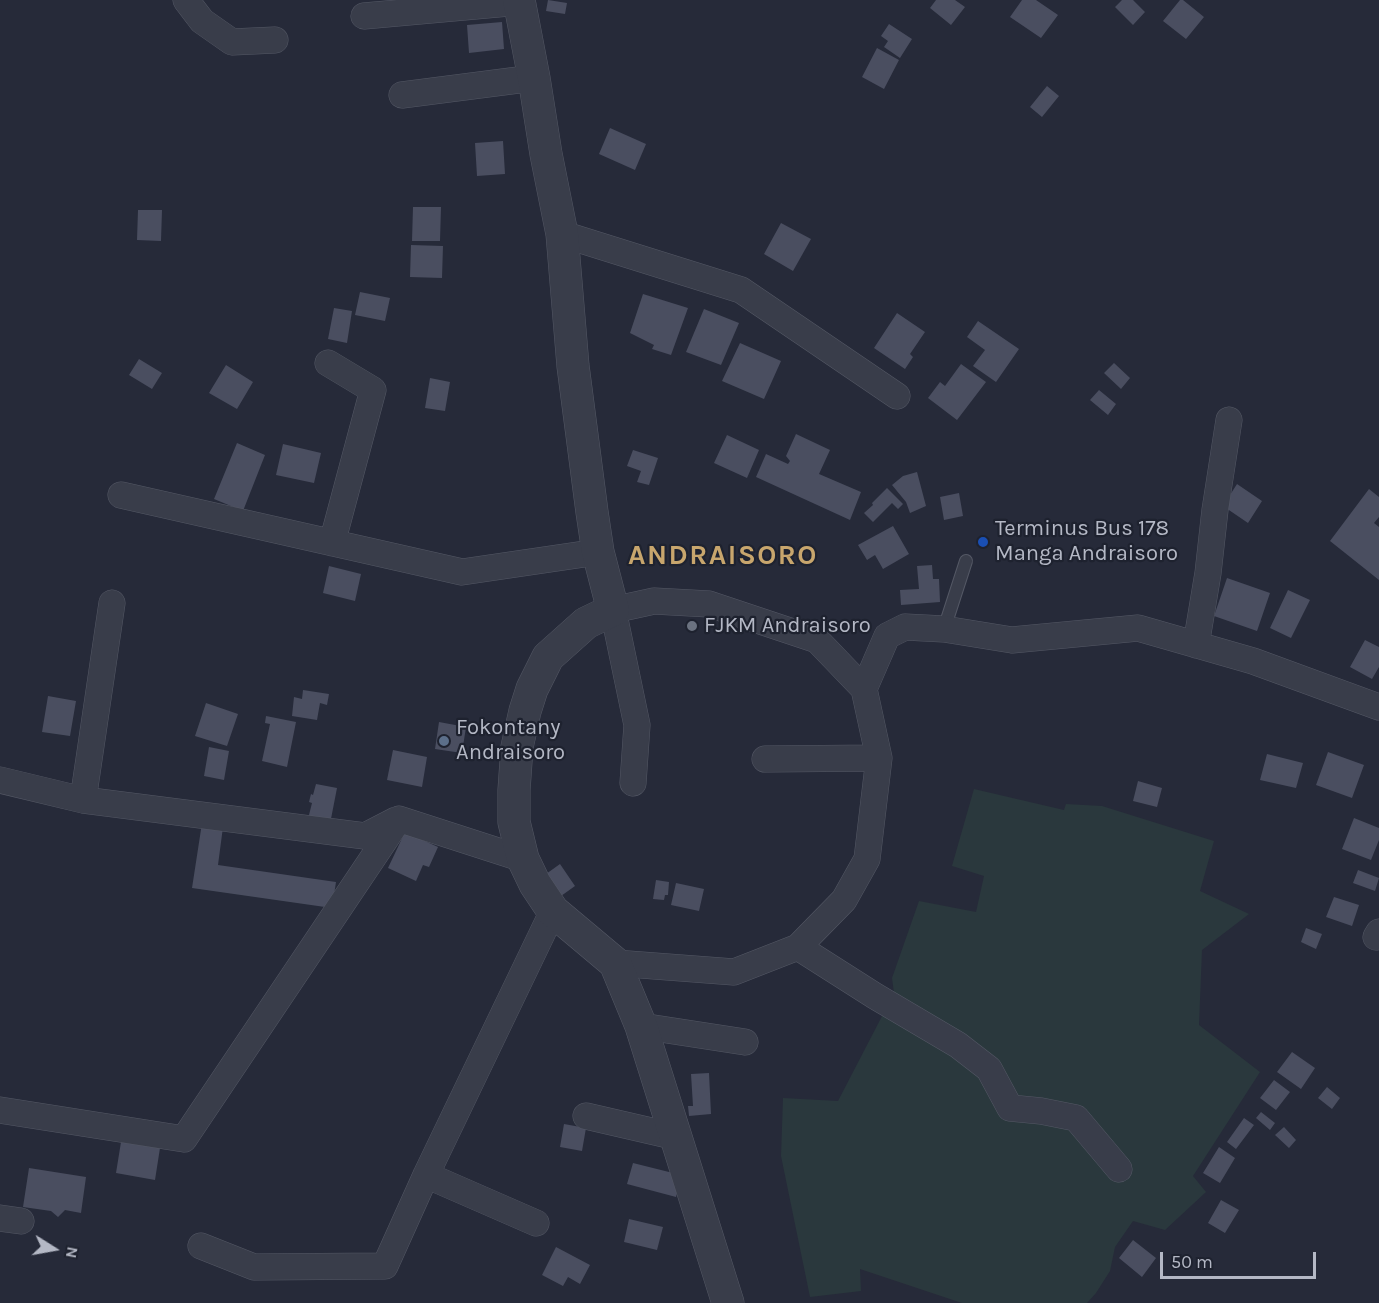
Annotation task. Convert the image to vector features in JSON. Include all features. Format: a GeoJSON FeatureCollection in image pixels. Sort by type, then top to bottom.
{"type":"FeatureCollection","features":[{"type":"Feature","properties":{"kind":"street"},"geometry":{"type":"LineString","coordinates":[[186,0],[202,21],[232,42],[275,40]]}},
{"type":"Feature","properties":{"kind":"street"},"geometry":{"type":"LineString","coordinates":[[364,16],[520,1],[562,234],[573,366],[598,552],[638,725],[633,783]]}},
{"type":"Feature","properties":{"kind":"street"},"geometry":{"type":"LineString","coordinates":[[402,95],[534,78]]}},
{"type":"Feature","properties":{"kind":"street"},"geometry":{"type":"LineString","coordinates":[[562,234],[741,290],[897,396]]}},
{"type":"Feature","properties":{"kind":"street"},"geometry":{"type":"LineString","coordinates":[[328,363],[373,390],[332,543]]}},
{"type":"Feature","properties":{"kind":"street"},"geometry":{"type":"LineString","coordinates":[[1196,645],[1229,420]]}},
{"type":"Feature","properties":{"kind":"street"},"geometry":{"type":"LineString","coordinates":[[121,495],[462,572],[598,552]]}},
{"type":"Feature","properties":{"kind":"street"},"geometry":{"type":"LineString","coordinates":[[615,963],[734,972],[798,947],[844,900],[867,859],[879,758],[864,689],[818,640],[709,604],[654,601],[613,610],[586,623],[548,657],[532,689],[518,747],[514,822],[523,859],[535,884],[553,911],[615,963],[641,1026],[728,1303]]}},
{"type":"Feature","properties":{"kind":"street"},"geometry":{"type":"LineString","coordinates":[[82,800],[112,603]]}},
{"type":"Feature","properties":{"kind":"street"},"geometry":{"type":"LineString","coordinates":[[864,689],[887,636],[905,627],[944,629],[1012,640],[1138,628],[1253,661],[1379,707]]}},
{"type":"Feature","properties":{"kind":"street"},"geometry":{"type":"LineString","coordinates":[[765,759],[879,758]]}},
{"type":"Feature","properties":{"kind":"street"},"geometry":{"type":"LineString","coordinates":[[0,780],[82,800],[365,836],[399,819],[523,859]]}},
{"type":"Feature","properties":{"kind":"street"},"geometry":{"type":"LineString","coordinates":[[0,1110],[184,1139],[399,819]]}},
{"type":"Feature","properties":{"kind":"street"},"geometry":{"type":"LineString","coordinates":[[201,1246],[254,1267],[385,1266],[426,1175],[553,911]]}},
{"type":"Feature","properties":{"kind":"street"},"geometry":{"type":"LineString","coordinates":[[798,947],[874,996],[958,1045],[989,1069],[1010,1108],[1076,1118],[1119,1169]]}},
{"type":"Feature","properties":{"kind":"street"},"geometry":{"type":"LineString","coordinates":[[641,1026],[745,1042]]}},
{"type":"Feature","properties":{"kind":"street"},"geometry":{"type":"LineString","coordinates":[[586,1116],[677,1137]]}},
{"type":"Feature","properties":{"kind":"street"},"geometry":{"type":"LineString","coordinates":[[426,1175],[536,1223]]}},
{"type":"Feature","properties":{"kind":"lane"},"geometry":{"type":"LineString","coordinates":[[944,629],[966,561]]}},
{"type":"Feature","properties":{"kind":"shaded area"},"geometry":{"type":"Polygon","coordinates":[[[974,789],[1064,810],[1066,804],[1102,806],[1214,841],[1200,891],[1249,914],[1202,950],[1199,1025],[1260,1072],[1193,1176],[1206,1192],[1165,1230],[1133,1221],[1115,1247],[1110,1271],[1087,1303],[962,1303],[860,1269],[861,1291],[810,1297],[781,1156],[783,1098],[838,1101],[894,993],[892,978],[919,901],[976,912],[984,876],[952,866],[974,789]]]}},
{"type":"Feature","properties":{"kind":"building"},"geometry":{"type":"Polygon","coordinates":[[[548,0],[567,3],[565,14],[546,11],[548,0]]]}},
{"type":"Feature","properties":{"kind":"building"},"geometry":{"type":"Polygon","coordinates":[[[936,0],[955,0],[965,7],[951,25],[930,8],[936,0]]]}},
{"type":"Feature","properties":{"kind":"building"},"geometry":{"type":"Polygon","coordinates":[[[1022,0],[1036,0],[1058,15],[1041,38],[1010,17],[1022,0]]]}},
{"type":"Feature","properties":{"kind":"building"},"geometry":{"type":"Polygon","coordinates":[[[1122,0],[1133,0],[1145,12],[1133,25],[1115,7],[1122,0]]]}},
{"type":"Feature","properties":{"kind":"building"},"geometry":{"type":"Polygon","coordinates":[[[1180,0],[1204,17],[1186,39],[1163,21],[1180,0]]]}},
{"type":"Feature","properties":{"kind":"building"},"geometry":{"type":"Polygon","coordinates":[[[502,22],[504,49],[469,53],[467,25],[502,22]]]}},
{"type":"Feature","properties":{"kind":"building"},"geometry":{"type":"Polygon","coordinates":[[[889,24],[912,39],[900,58],[884,47],[888,41],[881,36],[889,24]]]}},
{"type":"Feature","properties":{"kind":"building"},"geometry":{"type":"Polygon","coordinates":[[[877,48],[899,60],[884,89],[862,77],[877,48]]]}},
{"type":"Feature","properties":{"kind":"building"},"geometry":{"type":"Polygon","coordinates":[[[1047,86],[1059,96],[1042,117],[1030,107],[1047,86]]]}},
{"type":"Feature","properties":{"kind":"building"},"geometry":{"type":"Polygon","coordinates":[[[610,128],[646,144],[635,170],[599,154],[610,128]]]}},
{"type":"Feature","properties":{"kind":"building"},"geometry":{"type":"Polygon","coordinates":[[[503,141],[505,174],[477,176],[475,143],[503,141]]]}},
{"type":"Feature","properties":{"kind":"building"},"geometry":{"type":"Polygon","coordinates":[[[413,207],[441,207],[440,241],[412,241],[413,207]]]}},
{"type":"Feature","properties":{"kind":"building"},"geometry":{"type":"Polygon","coordinates":[[[138,210],[162,210],[161,241],[137,240],[138,210]]]}},
{"type":"Feature","properties":{"kind":"building"},"geometry":{"type":"Polygon","coordinates":[[[781,223],[811,239],[793,271],[764,254],[781,223]]]}},
{"type":"Feature","properties":{"kind":"building"},"geometry":{"type":"Polygon","coordinates":[[[411,245],[443,246],[442,278],[410,277],[411,245]]]}},
{"type":"Feature","properties":{"kind":"building"},"geometry":{"type":"Polygon","coordinates":[[[360,292],[390,298],[385,321],[355,315],[360,292]]]}},
{"type":"Feature","properties":{"kind":"building"},"geometry":{"type":"Polygon","coordinates":[[[643,294],[688,308],[671,355],[652,349],[654,345],[630,333],[643,294]]]}},
{"type":"Feature","properties":{"kind":"building"},"geometry":{"type":"Polygon","coordinates":[[[334,308],[352,311],[347,343],[328,339],[334,308]]]}},
{"type":"Feature","properties":{"kind":"building"},"geometry":{"type":"Polygon","coordinates":[[[704,309],[739,323],[721,365],[686,352],[704,309]]]}},
{"type":"Feature","properties":{"kind":"building"},"geometry":{"type":"Polygon","coordinates":[[[897,313],[925,332],[910,354],[913,357],[905,369],[874,348],[897,313]]]}},
{"type":"Feature","properties":{"kind":"building"},"geometry":{"type":"Polygon","coordinates":[[[978,321],[1019,349],[996,382],[973,366],[985,350],[967,337],[978,321]]]}},
{"type":"Feature","properties":{"kind":"building"},"geometry":{"type":"Polygon","coordinates":[[[740,343],[781,361],[764,399],[722,381],[740,343]]]}},
{"type":"Feature","properties":{"kind":"building"},"geometry":{"type":"Polygon","coordinates":[[[139,359],[162,373],[152,389],[129,375],[139,359]]]}},
{"type":"Feature","properties":{"kind":"building"},"geometry":{"type":"Polygon","coordinates":[[[1114,363],[1130,378],[1121,389],[1104,373],[1114,363]]]}},
{"type":"Feature","properties":{"kind":"building"},"geometry":{"type":"Polygon","coordinates":[[[961,364],[986,382],[957,420],[928,398],[940,382],[945,386],[961,364]]]}},
{"type":"Feature","properties":{"kind":"building"},"geometry":{"type":"Polygon","coordinates":[[[226,365],[253,382],[237,409],[209,393],[226,365]]]}},
{"type":"Feature","properties":{"kind":"building"},"geometry":{"type":"Polygon","coordinates":[[[430,378],[450,382],[445,411],[425,408],[430,378]]]}},
{"type":"Feature","properties":{"kind":"building"},"geometry":{"type":"Polygon","coordinates":[[[1099,390],[1116,404],[1108,415],[1090,400],[1099,390]]]}},
{"type":"Feature","properties":{"kind":"building"},"geometry":{"type":"Polygon","coordinates":[[[796,434],[830,450],[819,474],[861,492],[850,520],[756,477],[766,454],[788,464],[790,461],[786,456],[796,434]]]}},
{"type":"Feature","properties":{"kind":"building"},"geometry":{"type":"Polygon","coordinates":[[[727,435],[759,450],[747,478],[714,463],[727,435]]]}},
{"type":"Feature","properties":{"kind":"building"},"geometry":{"type":"Polygon","coordinates":[[[237,443],[265,455],[243,511],[214,499],[237,443]]]}},
{"type":"Feature","properties":{"kind":"building"},"geometry":{"type":"Polygon","coordinates":[[[283,444],[321,453],[314,483],[276,475],[283,444]]]}},
{"type":"Feature","properties":{"kind":"building"},"geometry":{"type":"Polygon","coordinates":[[[633,450],[658,458],[649,485],[637,482],[641,471],[627,466],[633,450]]]}},
{"type":"Feature","properties":{"kind":"building"},"geometry":{"type":"Polygon","coordinates":[[[917,472],[926,506],[910,513],[906,502],[892,485],[903,476],[917,472]]]}},
{"type":"Feature","properties":{"kind":"building"},"geometry":{"type":"Polygon","coordinates":[[[1237,484],[1262,501],[1248,523],[1223,506],[1237,484]]]}},
{"type":"Feature","properties":{"kind":"building"},"geometry":{"type":"Polygon","coordinates":[[[887,488],[903,504],[898,509],[892,503],[873,522],[864,513],[887,488]]]}},
{"type":"Feature","properties":{"kind":"building"},"geometry":{"type":"Polygon","coordinates":[[[1369,489],[1379,497],[1379,517],[1374,523],[1379,527],[1379,580],[1330,541],[1369,489]]]}},
{"type":"Feature","properties":{"kind":"building"},"geometry":{"type":"Polygon","coordinates":[[[959,493],[963,516],[944,520],[940,497],[959,493]]]}},
{"type":"Feature","properties":{"kind":"building"},"geometry":{"type":"Polygon","coordinates":[[[893,526],[909,554],[883,569],[875,555],[867,560],[858,545],[893,526]]]}},
{"type":"Feature","properties":{"kind":"building"},"geometry":{"type":"Polygon","coordinates":[[[932,565],[933,579],[939,579],[940,602],[901,605],[900,590],[919,589],[917,566],[932,565]]]}},
{"type":"Feature","properties":{"kind":"building"},"geometry":{"type":"Polygon","coordinates":[[[329,566],[361,574],[355,601],[323,593],[329,566]]]}},
{"type":"Feature","properties":{"kind":"building"},"geometry":{"type":"Polygon","coordinates":[[[1227,578],[1270,593],[1257,631],[1214,616],[1227,578]]]}},
{"type":"Feature","properties":{"kind":"building"},"geometry":{"type":"Polygon","coordinates":[[[1288,590],[1310,600],[1291,638],[1270,628],[1288,590]]]}},
{"type":"Feature","properties":{"kind":"building"},"geometry":{"type":"Polygon","coordinates":[[[1365,640],[1379,647],[1379,667],[1372,679],[1350,667],[1365,640]]]}},
{"type":"Feature","properties":{"kind":"building"},"geometry":{"type":"Polygon","coordinates":[[[303,690],[329,694],[327,705],[320,703],[317,720],[292,716],[294,697],[302,699],[303,690]]]}},
{"type":"Feature","properties":{"kind":"building"},"geometry":{"type":"Polygon","coordinates":[[[48,696],[76,701],[70,736],[42,732],[48,696]]]}},
{"type":"Feature","properties":{"kind":"building"},"geometry":{"type":"Polygon","coordinates":[[[206,703],[238,714],[227,746],[195,736],[206,703]]]}},
{"type":"Feature","properties":{"kind":"building"},"geometry":{"type":"Polygon","coordinates":[[[266,716],[296,722],[287,767],[262,761],[270,724],[265,723],[266,716]]]}},
{"type":"Feature","properties":{"kind":"building"},"geometry":{"type":"Polygon","coordinates":[[[439,722],[466,727],[462,753],[435,749],[439,722]]]}},
{"type":"Feature","properties":{"kind":"building"},"geometry":{"type":"Polygon","coordinates":[[[209,747],[229,751],[224,780],[204,776],[209,747]]]}},
{"type":"Feature","properties":{"kind":"building"},"geometry":{"type":"Polygon","coordinates":[[[393,750],[427,757],[422,787],[387,780],[393,750]]]}},
{"type":"Feature","properties":{"kind":"building"},"geometry":{"type":"Polygon","coordinates":[[[1328,752],[1364,765],[1352,798],[1316,785],[1328,752]]]}},
{"type":"Feature","properties":{"kind":"building"},"geometry":{"type":"Polygon","coordinates":[[[1267,754],[1303,763],[1296,788],[1260,780],[1267,754]]]}},
{"type":"Feature","properties":{"kind":"building"},"geometry":{"type":"Polygon","coordinates":[[[1138,781],[1162,788],[1157,807],[1133,801],[1138,781]]]}},
{"type":"Feature","properties":{"kind":"building"},"geometry":{"type":"Polygon","coordinates":[[[316,784],[337,788],[330,824],[308,819],[312,803],[309,802],[316,784]]]}},
{"type":"Feature","properties":{"kind":"building"},"geometry":{"type":"Polygon","coordinates":[[[1354,818],[1379,828],[1379,840],[1371,860],[1342,849],[1354,818]]]}},
{"type":"Feature","properties":{"kind":"building"},"geometry":{"type":"Polygon","coordinates":[[[202,823],[223,827],[218,865],[336,882],[332,908],[192,888],[202,823]]]}},
{"type":"Feature","properties":{"kind":"building"},"geometry":{"type":"Polygon","coordinates":[[[405,832],[438,847],[429,867],[423,865],[416,881],[388,868],[405,832]]]}},
{"type":"Feature","properties":{"kind":"building"},"geometry":{"type":"Polygon","coordinates":[[[560,864],[575,886],[561,896],[546,874],[560,864]]]}},
{"type":"Feature","properties":{"kind":"building"},"geometry":{"type":"Polygon","coordinates":[[[1358,870],[1379,878],[1375,891],[1353,883],[1358,870]]]}},
{"type":"Feature","properties":{"kind":"building"},"geometry":{"type":"Polygon","coordinates":[[[656,880],[669,882],[668,895],[665,895],[664,900],[653,899],[656,880]]]}},
{"type":"Feature","properties":{"kind":"building"},"geometry":{"type":"Polygon","coordinates":[[[676,883],[704,889],[699,911],[671,905],[676,883]]]}},
{"type":"Feature","properties":{"kind":"building"},"geometry":{"type":"Polygon","coordinates":[[[1334,897],[1359,905],[1352,926],[1326,917],[1334,897]]]}},
{"type":"Feature","properties":{"kind":"building"},"geometry":{"type":"Polygon","coordinates":[[[1306,928],[1322,934],[1316,949],[1301,942],[1306,928]]]}},
{"type":"Feature","properties":{"kind":"building"},"geometry":{"type":"Polygon","coordinates":[[[1292,1052],[1315,1068],[1301,1089],[1277,1072],[1292,1052]]]}},
{"type":"Feature","properties":{"kind":"building"},"geometry":{"type":"Polygon","coordinates":[[[709,1073],[711,1114],[689,1116],[688,1106],[693,1106],[691,1074],[709,1073]]]}},
{"type":"Feature","properties":{"kind":"building"},"geometry":{"type":"Polygon","coordinates":[[[1274,1080],[1290,1092],[1276,1110],[1260,1098],[1274,1080]]]}},
{"type":"Feature","properties":{"kind":"building"},"geometry":{"type":"Polygon","coordinates":[[[1327,1087],[1340,1098],[1332,1109],[1318,1098],[1327,1087]]]}},
{"type":"Feature","properties":{"kind":"building"},"geometry":{"type":"Polygon","coordinates":[[[1261,1112],[1275,1123],[1270,1130],[1256,1118],[1261,1112]]]}},
{"type":"Feature","properties":{"kind":"building"},"geometry":{"type":"Polygon","coordinates":[[[1244,1118],[1254,1125],[1236,1149],[1227,1142],[1244,1118]]]}},
{"type":"Feature","properties":{"kind":"building"},"geometry":{"type":"Polygon","coordinates":[[[564,1124],[586,1128],[582,1151],[560,1147],[564,1124]]]}},
{"type":"Feature","properties":{"kind":"building"},"geometry":{"type":"Polygon","coordinates":[[[1284,1127],[1296,1140],[1289,1148],[1275,1135],[1284,1127]]]}},
{"type":"Feature","properties":{"kind":"building"},"geometry":{"type":"Polygon","coordinates":[[[121,1142],[160,1148],[155,1180],[116,1173],[121,1142]]]}},
{"type":"Feature","properties":{"kind":"building"},"geometry":{"type":"Polygon","coordinates":[[[1219,1147],[1235,1158],[1220,1183],[1203,1173],[1219,1147]]]}},
{"type":"Feature","properties":{"kind":"building"},"geometry":{"type":"Polygon","coordinates":[[[633,1163],[681,1175],[676,1197],[627,1184],[633,1163]]]}},
{"type":"Feature","properties":{"kind":"building"},"geometry":{"type":"Polygon","coordinates":[[[29,1168],[86,1177],[81,1213],[65,1210],[58,1217],[51,1211],[23,1207],[29,1168]]]}},
{"type":"Feature","properties":{"kind":"building"},"geometry":{"type":"Polygon","coordinates":[[[1221,1200],[1239,1210],[1225,1233],[1208,1223],[1221,1200]]]}},
{"type":"Feature","properties":{"kind":"building"},"geometry":{"type":"Polygon","coordinates":[[[629,1219],[663,1227],[657,1250],[624,1242],[629,1219]]]}},
{"type":"Feature","properties":{"kind":"building"},"geometry":{"type":"Polygon","coordinates":[[[1133,1240],[1156,1258],[1142,1277],[1119,1258],[1133,1240]]]}},
{"type":"Feature","properties":{"kind":"building"},"geometry":{"type":"Polygon","coordinates":[[[556,1247],[590,1265],[580,1284],[568,1277],[563,1286],[542,1275],[556,1247]]]}},
{"type":"Feature","properties":{"kind":"place","name":"Terminus Bus 178 Manga Andraisoro"},"geometry":{"type":"Point","coordinates":[983,542]}},
{"type":"Feature","properties":{"kind":"place","name":"FJKM Andraisoro"},"geometry":{"type":"Point","coordinates":[692,626]}},
{"type":"Feature","properties":{"kind":"place","name":"Fokontany Andraisoro"},"geometry":{"type":"Point","coordinates":[444,741]}},
{"type":"Feature","properties":{"kind":"district","name":"ANDRAISORO"},"geometry":{"type":"Point","coordinates":[723,556]}}]}
